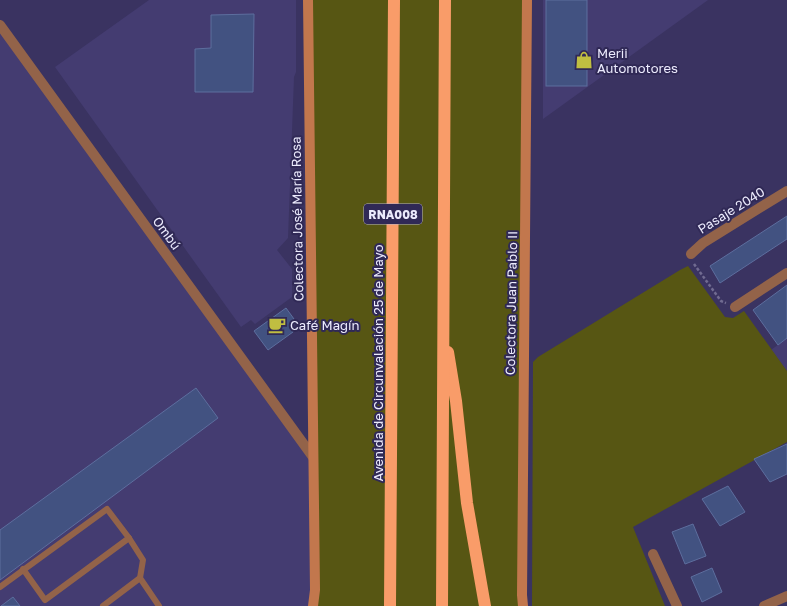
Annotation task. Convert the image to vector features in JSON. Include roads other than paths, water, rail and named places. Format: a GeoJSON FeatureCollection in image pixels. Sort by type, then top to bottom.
{"type":"FeatureCollection","features":[{"type":"Feature","properties":{"kind":"highway","name":"Avenida de Circunvalación 25 de Mayo"},"geometry":{"type":"LineString","coordinates":[[390,604],[394,0]]}},
{"type":"Feature","properties":{"kind":"highway"},"geometry":{"type":"LineString","coordinates":[[442,606],[444,0]]}},
{"type":"Feature","properties":{"kind":"highway"},"geometry":{"type":"LineString","coordinates":[[442,312],[456,401],[467,503],[485,606]]}},
{"type":"Feature","properties":{"kind":"main road","name":"Colectora José María Rosa"},"geometry":{"type":"LineString","coordinates":[[308,0],[313,457],[313,606]]}},
{"type":"Feature","properties":{"kind":"main road","name":"Colectora Juan Pablo II"},"geometry":{"type":"LineString","coordinates":[[523,606],[527,0]]}},
{"type":"Feature","properties":{"kind":"street","name":"Ombú"},"geometry":{"type":"LineString","coordinates":[[0,25],[313,457]]}},
{"type":"Feature","properties":{"kind":"street","name":"Pasaje 2040"},"geometry":{"type":"LineString","coordinates":[[691,254],[703,243],[787,191]]}},
{"type":"Feature","properties":{"kind":"street"},"geometry":{"type":"LineString","coordinates":[[735,307],[787,273]]}},
{"type":"Feature","properties":{"kind":"street"},"geometry":{"type":"LineString","coordinates":[[653,554],[677,606]]}},
{"type":"Feature","properties":{"kind":"street"},"geometry":{"type":"LineString","coordinates":[[764,606],[787,596]]}},
{"type":"Feature","properties":{"kind":"lane"},"geometry":{"type":"LineString","coordinates":[[0,587],[107,509],[129,538],[143,560],[140,578],[103,606]]}},
{"type":"Feature","properties":{"kind":"lane"},"geometry":{"type":"LineString","coordinates":[[23,569],[45,600],[129,538]]}},
{"type":"Feature","properties":{"kind":"lane"},"geometry":{"type":"LineString","coordinates":[[140,578],[159,606]]}},
{"type":"Feature","properties":{"kind":"place","name":"Merii Automotores"},"geometry":{"type":"Point","coordinates":[584,60]}},
{"type":"Feature","properties":{"kind":"place","name":"Café Magín"},"geometry":{"type":"Point","coordinates":[277,325]}}]}
